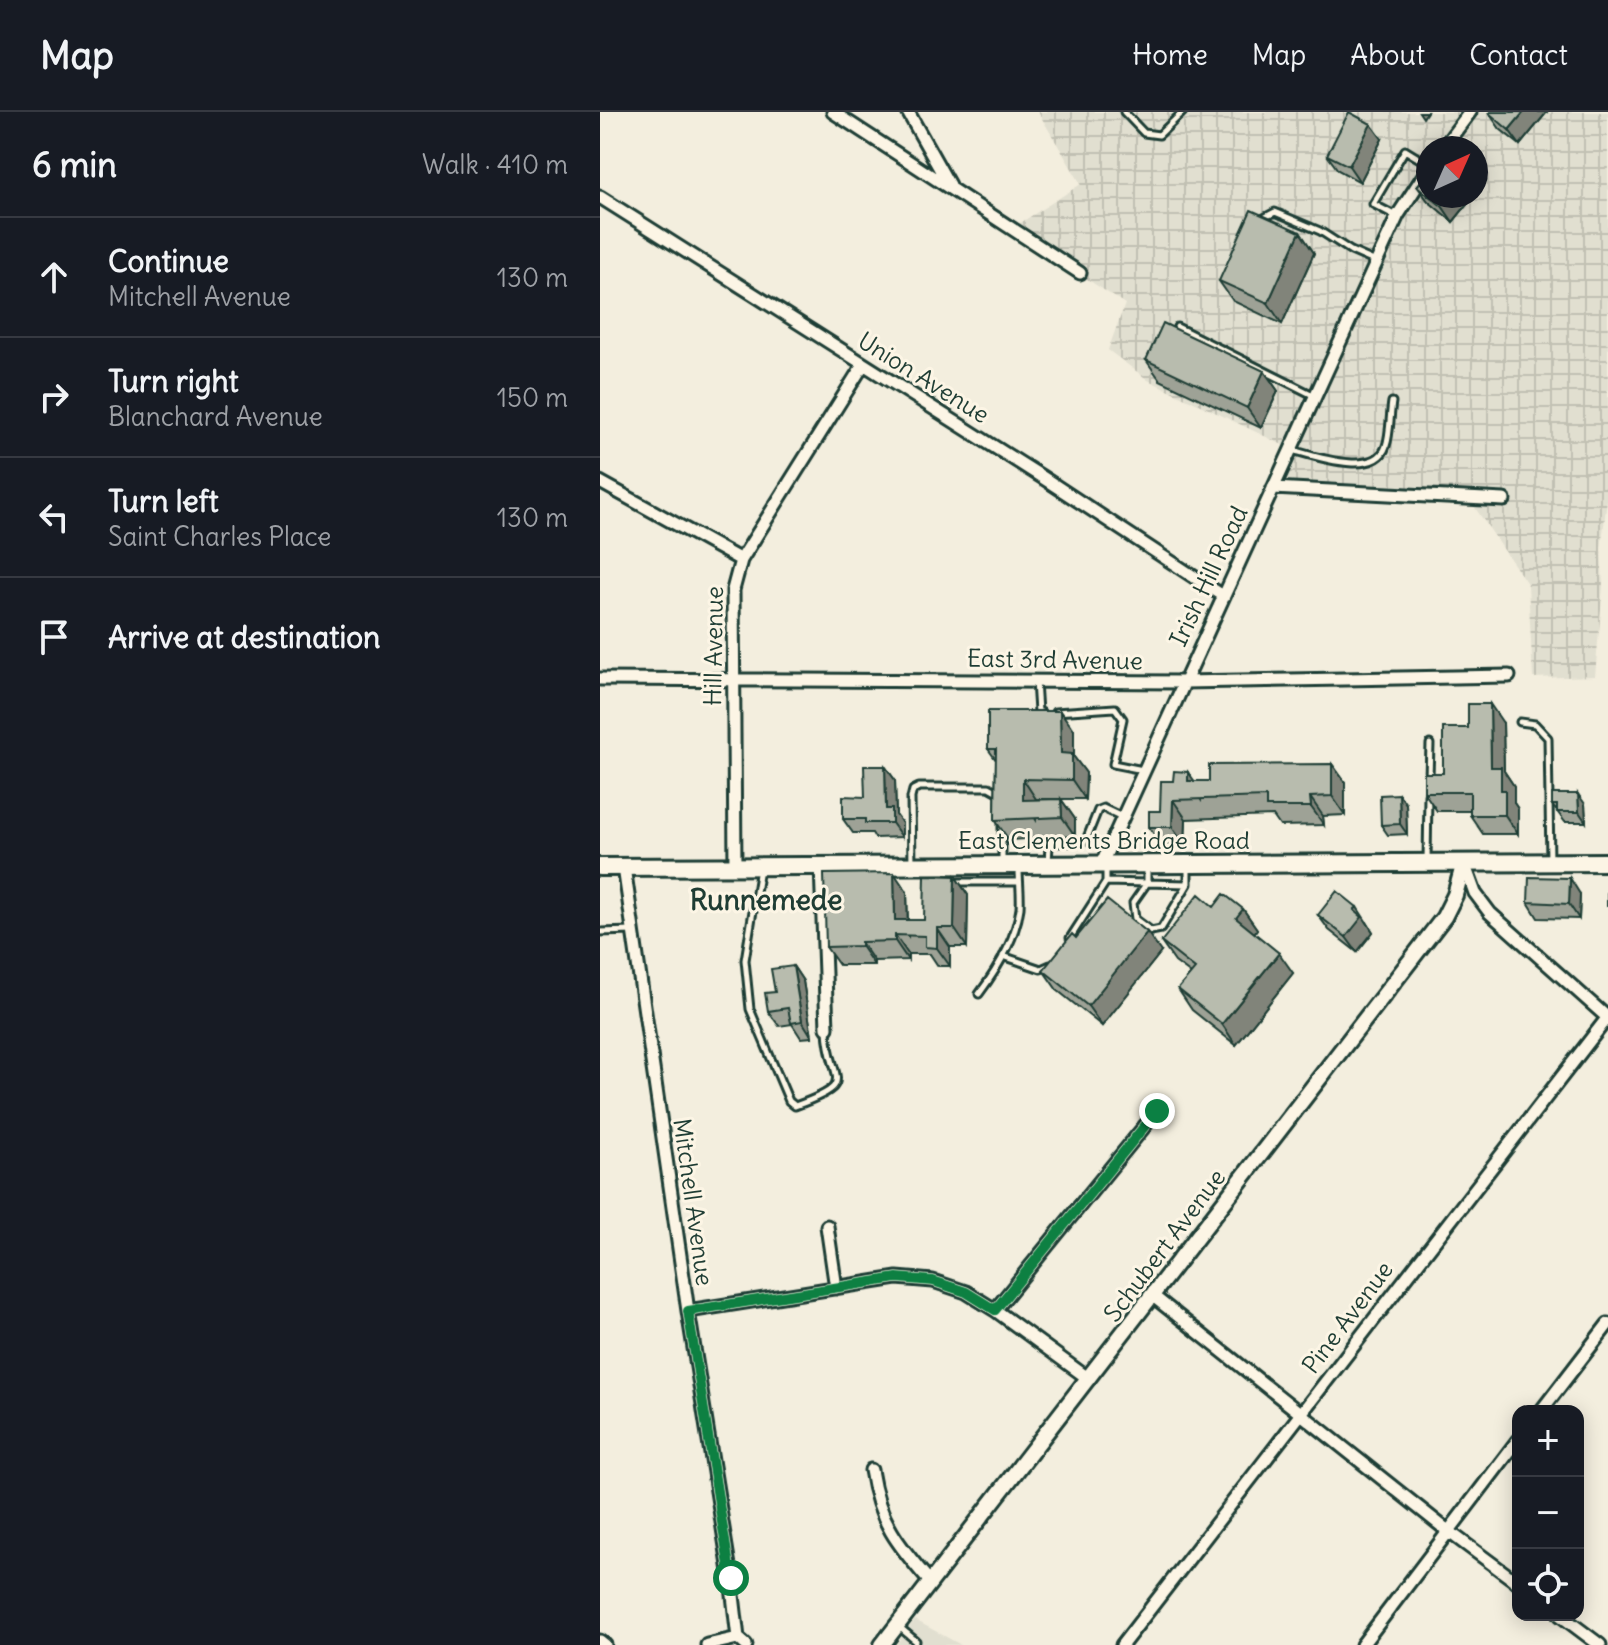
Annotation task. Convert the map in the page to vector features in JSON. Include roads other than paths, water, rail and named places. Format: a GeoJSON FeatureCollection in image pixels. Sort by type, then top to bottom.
{"type":"FeatureCollection","features":[{"type":"Feature","properties":{"kind":"main road","name":"East Clements Bridge Road"},"geometry":{"type":"LineString","coordinates":[[600,867],[912,865],[929,869],[1104,863],[1608,862]]}},
{"type":"Feature","properties":{"kind":"street"},"geometry":{"type":"LineString","coordinates":[[833,112],[1080,273]]}},
{"type":"Feature","properties":{"kind":"street"},"geometry":{"type":"LineString","coordinates":[[908,112],[950,187]]}},
{"type":"Feature","properties":{"kind":"street"},"geometry":{"type":"LineString","coordinates":[[1452,136],[1470,112]]}},
{"type":"Feature","properties":{"kind":"street","name":"Irish Hill Road"},"geometry":{"type":"LineString","coordinates":[[1104,863],[1183,682],[1397,216],[1416,185]]}},
{"type":"Feature","properties":{"kind":"street","name":"Union Avenue"},"geometry":{"type":"LineString","coordinates":[[600,197],[1042,477],[1223,596]]}},
{"type":"Feature","properties":{"kind":"street","name":"Hill Avenue"},"geometry":{"type":"LineString","coordinates":[[735,867],[733,590],[741,560],[863,365]]}},
{"type":"Feature","properties":{"kind":"street"},"geometry":{"type":"LineString","coordinates":[[600,482],[741,560]]}},
{"type":"Feature","properties":{"kind":"street"},"geometry":{"type":"LineString","coordinates":[[1273,488],[1504,500]]}},
{"type":"Feature","properties":{"kind":"street","name":"East 3rd Avenue"},"geometry":{"type":"LineString","coordinates":[[600,679],[1183,682],[1509,676]]}},
{"type":"Feature","properties":{"kind":"street"},"geometry":{"type":"LineString","coordinates":[[1464,862],[1475,893],[1490,913],[1608,1018]]}},
{"type":"Feature","properties":{"kind":"street","name":"Schubert Avenue"},"geometry":{"type":"LineString","coordinates":[[882,1645],[1444,917],[1455,895],[1464,862]]}},
{"type":"Feature","properties":{"kind":"street"},"geometry":{"type":"LineString","coordinates":[[821,866],[827,1028]]}},
{"type":"Feature","properties":{"kind":"street","name":"Mitchell Avenue"},"geometry":{"type":"LineString","coordinates":[[624,867],[688,1311],[742,1642]]}},
{"type":"Feature","properties":{"kind":"street","name":"Pine Avenue"},"geometry":{"type":"LineString","coordinates":[[1122,1645],[1608,1018]]}},
{"type":"Feature","properties":{"kind":"street"},"geometry":{"type":"LineString","coordinates":[[995,1310],[1157,1111]]}},
{"type":"Feature","properties":{"kind":"street"},"geometry":{"type":"LineString","coordinates":[[827,1226],[836,1288]]}},
{"type":"Feature","properties":{"kind":"street"},"geometry":{"type":"LineString","coordinates":[[688,1311],[897,1278],[933,1281],[966,1292],[995,1310],[1089,1379]]}},
{"type":"Feature","properties":{"kind":"street"},"geometry":{"type":"LineString","coordinates":[[1153,1296],[1512,1579]]}},
{"type":"Feature","properties":{"kind":"street"},"geometry":{"type":"LineString","coordinates":[[1546,1405],[1608,1324]]}},
{"type":"Feature","properties":{"kind":"street"},"geometry":{"type":"LineString","coordinates":[[1362,1645],[1512,1448]]}},
{"type":"Feature","properties":{"kind":"street"},"geometry":{"type":"LineString","coordinates":[[871,1470],[875,1498],[886,1525],[931,1583]]}},
{"type":"Feature","properties":{"kind":"street"},"geometry":{"type":"LineString","coordinates":[[1568,1621],[1602,1645],[1608,1639]]}},
{"type":"Feature","properties":{"kind":"street"},"geometry":{"type":"LineString","coordinates":[[600,1641],[605,1645]]}},
{"type":"Feature","properties":{"kind":"street"},"geometry":{"type":"LineString","coordinates":[[707,1645],[742,1642]]}},
{"type":"Feature","properties":{"kind":"lane"},"geometry":{"type":"LineString","coordinates":[[1126,113],[1144,133],[1159,135],[1183,112]]}},
{"type":"Feature","properties":{"kind":"lane"},"geometry":{"type":"LineString","coordinates":[[1397,216],[1373,204],[1405,150],[1416,158]]}},
{"type":"Feature","properties":{"kind":"lane"},"geometry":{"type":"LineString","coordinates":[[1254,227],[1264,216],[1275,212],[1320,231],[1351,251],[1376,262]]}},
{"type":"Feature","properties":{"kind":"lane"},"geometry":{"type":"LineString","coordinates":[[1177,327],[1316,396]]}},
{"type":"Feature","properties":{"kind":"lane"},"geometry":{"type":"LineString","coordinates":[[1291,450],[1349,463],[1367,463],[1380,456],[1387,446],[1392,402]]}},
{"type":"Feature","properties":{"kind":"lane"},"geometry":{"type":"LineString","coordinates":[[1036,680],[1038,712],[1115,708],[1123,719],[1113,764],[1143,771]]}},
{"type":"Feature","properties":{"kind":"lane"},"geometry":{"type":"LineString","coordinates":[[1520,722],[1535,724],[1548,738],[1550,862]]}},
{"type":"Feature","properties":{"kind":"lane"},"geometry":{"type":"LineString","coordinates":[[1427,862],[1430,744]]}},
{"type":"Feature","properties":{"kind":"lane"},"geometry":{"type":"LineString","coordinates":[[912,865],[913,790],[919,787],[989,787],[1001,795]]}},
{"type":"Feature","properties":{"kind":"lane"},"geometry":{"type":"LineString","coordinates":[[1048,864],[1049,845],[1055,842],[1078,844],[1086,840],[1098,810],[1103,808],[1122,817]]}},
{"type":"Feature","properties":{"kind":"lane"},"geometry":{"type":"LineString","coordinates":[[979,994],[1003,956],[1020,908],[1019,882],[1011,864],[1002,823]]}},
{"type":"Feature","properties":{"kind":"lane"},"geometry":{"type":"LineString","coordinates":[[1068,941],[1106,882],[1104,863]]}},
{"type":"Feature","properties":{"kind":"lane"},"geometry":{"type":"LineString","coordinates":[[1146,863],[1147,883],[1133,903],[1135,919],[1151,931],[1161,929],[1188,884],[1188,863]]}},
{"type":"Feature","properties":{"kind":"lane"},"geometry":{"type":"LineString","coordinates":[[760,867],[745,960],[750,1009],[789,1101],[795,1106],[828,1094],[836,1085],[837,1074],[828,1048],[827,1028]]}},
{"type":"Feature","properties":{"kind":"lane"},"geometry":{"type":"LineString","coordinates":[[944,882],[1019,882]]}},
{"type":"Feature","properties":{"kind":"lane"},"geometry":{"type":"LineString","coordinates":[[1106,882],[1188,884]]}},
{"type":"Feature","properties":{"kind":"lane"},"geometry":{"type":"LineString","coordinates":[[600,932],[634,931]]}},
{"type":"Feature","properties":{"kind":"lane"},"geometry":{"type":"LineString","coordinates":[[1003,956],[1041,969],[1053,964]]}},
{"type":"Feature","properties":{"kind":"lane"},"geometry":{"type":"LineString","coordinates":[[898,1625],[916,1641],[915,1645]]}},
{"type":"Feature","properties":{"kind":"district","name":"Runnemede"},"geometry":{"type":"Point","coordinates":[766,900]}}]}
